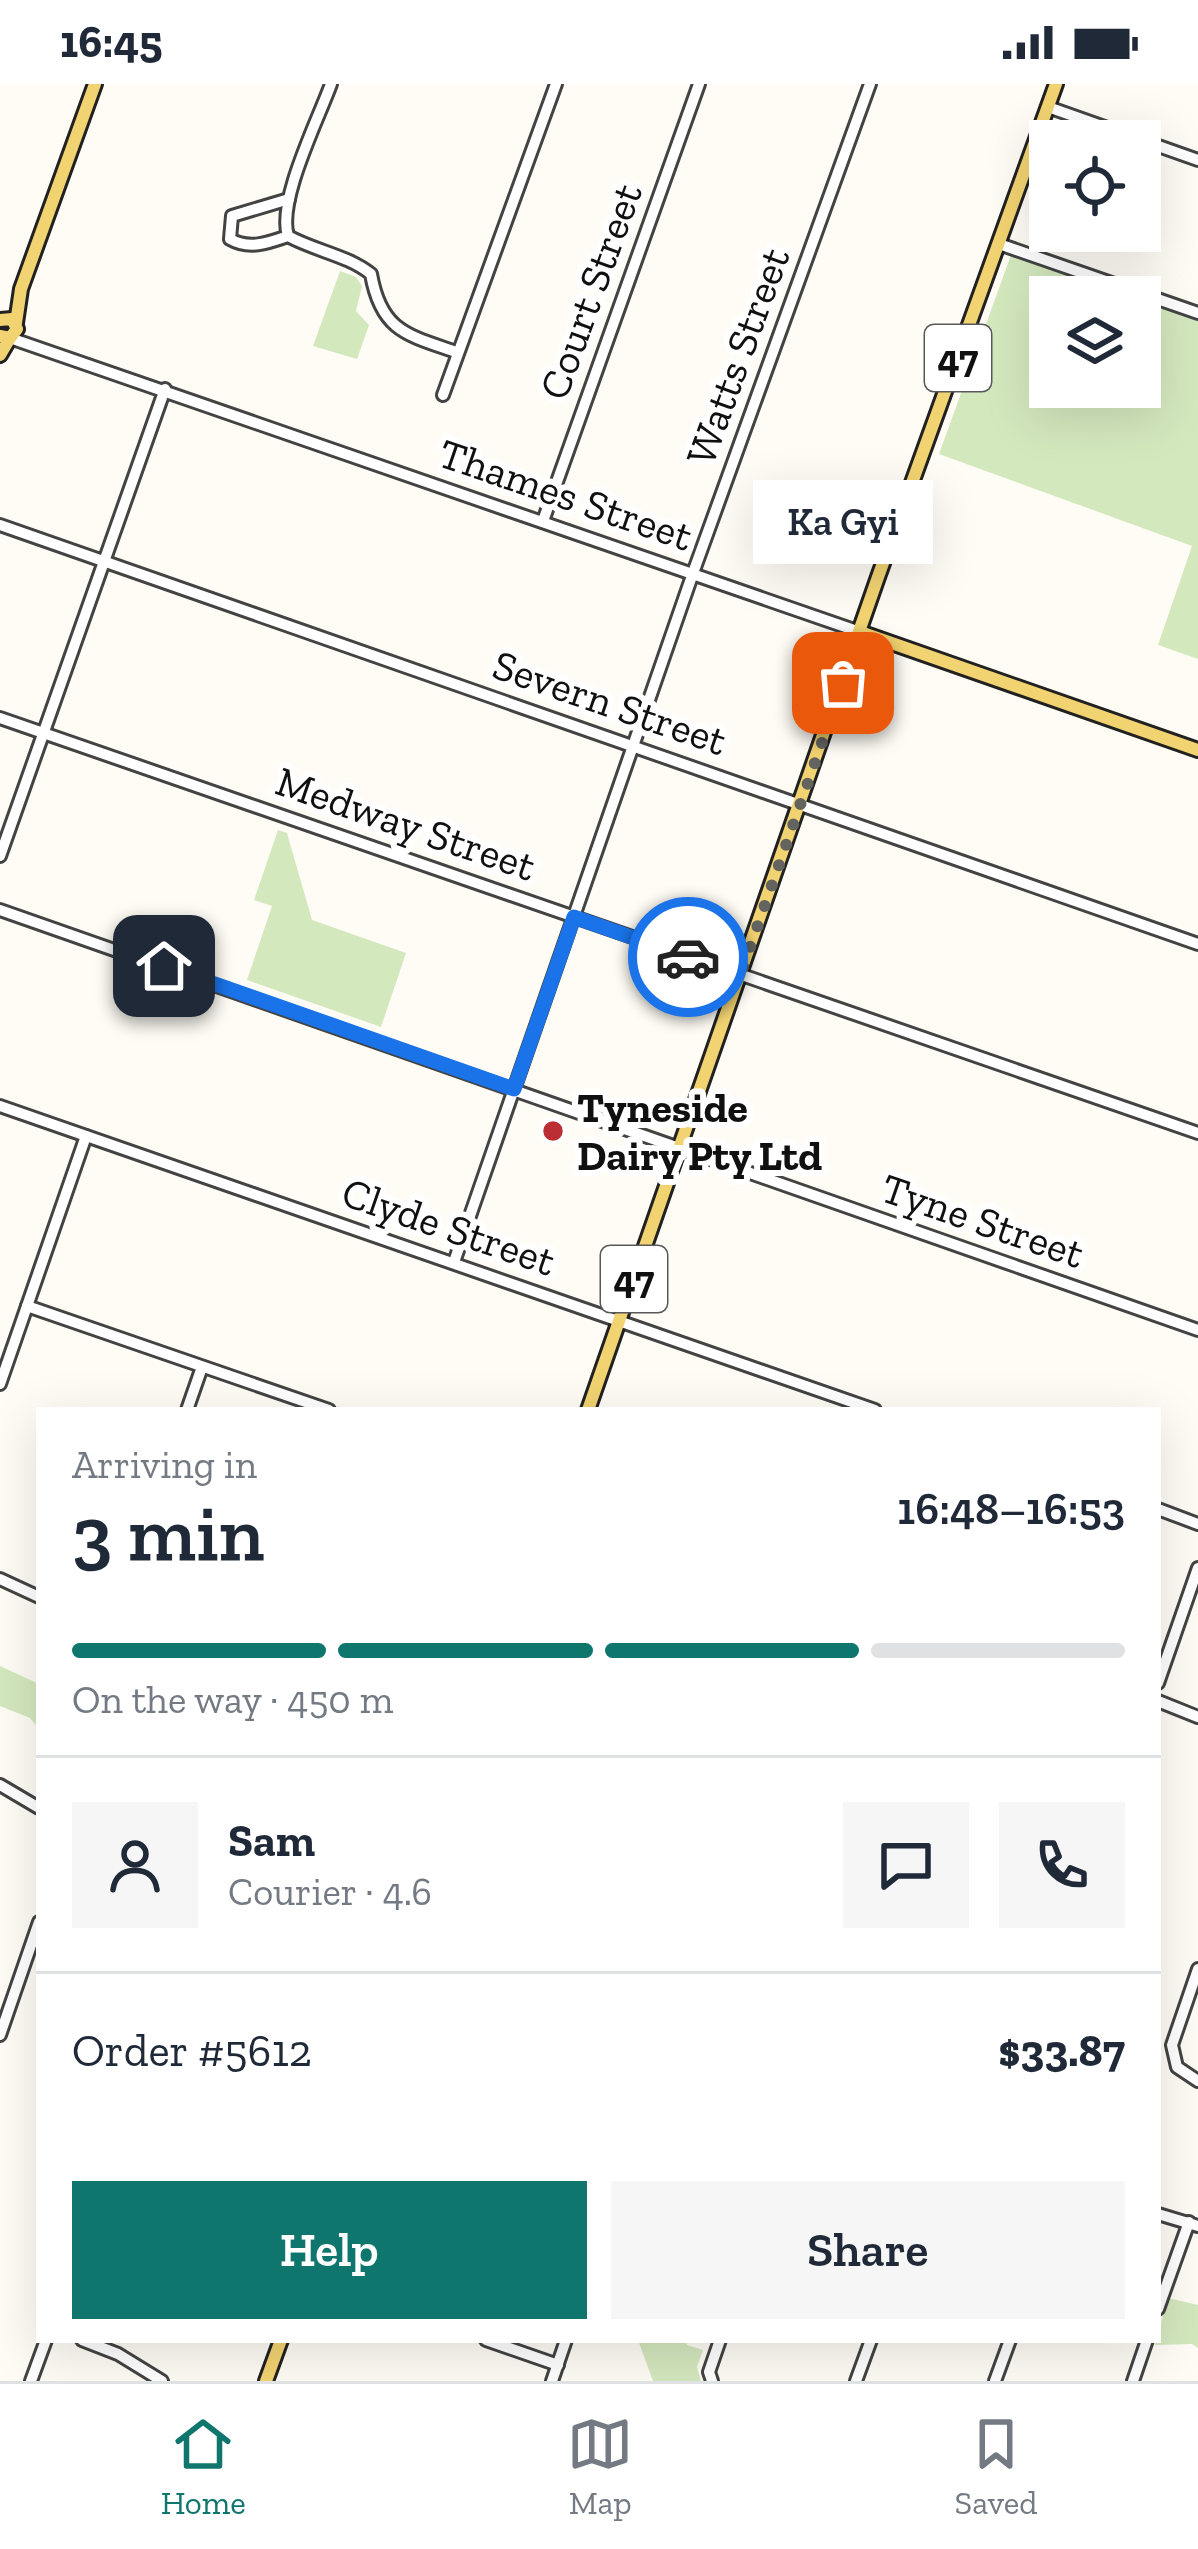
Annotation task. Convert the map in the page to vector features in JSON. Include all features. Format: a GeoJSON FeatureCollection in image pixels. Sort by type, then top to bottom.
{"type":"FeatureCollection","features":[{"type":"Feature","properties":{"kind":"main road"},"geometry":{"type":"LineString","coordinates":[[0,355],[94,84]]}},
{"type":"Feature","properties":{"kind":"main road","name":"47"},"geometry":{"type":"LineString","coordinates":[[589,1407],[1056,84]]}},
{"type":"Feature","properties":{"kind":"main road","name":"Thames Street"},"geometry":{"type":"LineString","coordinates":[[860,632],[1198,750]]}},
{"type":"Feature","properties":{"kind":"main road"},"geometry":{"type":"LineString","coordinates":[[266,2381],[280,2343]]}},
{"type":"Feature","properties":{"kind":"street"},"geometry":{"type":"LineString","coordinates":[[332,84],[289,199],[284,221],[289,236],[361,266],[371,274],[376,304],[390,320],[409,335],[457,352]]}},
{"type":"Feature","properties":{"kind":"street"},"geometry":{"type":"LineString","coordinates":[[443,395],[556,84]]}},
{"type":"Feature","properties":{"kind":"street","name":"Court Street"},"geometry":{"type":"LineString","coordinates":[[543,520],[699,84]]}},
{"type":"Feature","properties":{"kind":"street","name":"Watts Street"},"geometry":{"type":"LineString","coordinates":[[454,1262],[693,573],[870,84]]}},
{"type":"Feature","properties":{"kind":"street"},"geometry":{"type":"LineString","coordinates":[[1048,107],[1198,160]]}},
{"type":"Feature","properties":{"kind":"street"},"geometry":{"type":"LineString","coordinates":[[289,199],[232,216],[228,229],[230,239],[241,245],[289,236]]}},
{"type":"Feature","properties":{"kind":"street"},"geometry":{"type":"LineString","coordinates":[[999,244],[1198,314]]}},
{"type":"Feature","properties":{"kind":"street","name":"Thames Street"},"geometry":{"type":"LineString","coordinates":[[7,326],[49,348],[860,632]]}},
{"type":"Feature","properties":{"kind":"street"},"geometry":{"type":"LineString","coordinates":[[0,856],[165,389]]}},
{"type":"Feature","properties":{"kind":"street","name":"Severn Street"},"geometry":{"type":"LineString","coordinates":[[0,524],[1198,944]]}},
{"type":"Feature","properties":{"kind":"street","name":"Medway Street"},"geometry":{"type":"LineString","coordinates":[[0,718],[1198,1133]]}},
{"type":"Feature","properties":{"kind":"street","name":"Tyne Street"},"geometry":{"type":"LineString","coordinates":[[0,910],[1198,1330]]}},
{"type":"Feature","properties":{"kind":"street","name":"Clyde Street"},"geometry":{"type":"LineString","coordinates":[[0,1106],[866,1407]]}},
{"type":"Feature","properties":{"kind":"street"},"geometry":{"type":"LineString","coordinates":[[0,1384],[86,1136]]}},
{"type":"Feature","properties":{"kind":"street"},"geometry":{"type":"LineString","coordinates":[[27,1306],[319,1407]]}},
{"type":"Feature","properties":{"kind":"street"},"geometry":{"type":"LineString","coordinates":[[188,1407],[202,1367]]}},
{"type":"Feature","properties":{"kind":"street"},"geometry":{"type":"LineString","coordinates":[[1161,1511],[1198,1523]]}},
{"type":"Feature","properties":{"kind":"street"},"geometry":{"type":"LineString","coordinates":[[1161,1674],[1198,1568]]}},
{"type":"Feature","properties":{"kind":"street"},"geometry":{"type":"LineString","coordinates":[[0,1579],[36,1596]]}},
{"type":"Feature","properties":{"kind":"street"},"geometry":{"type":"LineString","coordinates":[[1161,1702],[1198,1717]]}},
{"type":"Feature","properties":{"kind":"street"},"geometry":{"type":"LineString","coordinates":[[0,1785],[36,1806]]}},
{"type":"Feature","properties":{"kind":"street"},"geometry":{"type":"LineString","coordinates":[[0,2035],[36,1931]]}},
{"type":"Feature","properties":{"kind":"street"},"geometry":{"type":"LineString","coordinates":[[1198,1969],[1172,2045],[1177,2067],[1198,2080]]}},
{"type":"Feature","properties":{"kind":"street"},"geometry":{"type":"LineString","coordinates":[[1161,2215],[1193,2224],[1161,2302]]}},
{"type":"Feature","properties":{"kind":"street"},"geometry":{"type":"LineString","coordinates":[[31,2381],[45,2343]]}},
{"type":"Feature","properties":{"kind":"street"},"geometry":{"type":"LineString","coordinates":[[90,2343],[162,2381]]}},
{"type":"Feature","properties":{"kind":"street"},"geometry":{"type":"LineString","coordinates":[[495,2343],[558,2365]]}},
{"type":"Feature","properties":{"kind":"street"},"geometry":{"type":"LineString","coordinates":[[552,2381],[565,2343]]}},
{"type":"Feature","properties":{"kind":"street"},"geometry":{"type":"LineString","coordinates":[[712,2381],[710,2372],[719,2343]]}},
{"type":"Feature","properties":{"kind":"street"},"geometry":{"type":"LineString","coordinates":[[856,2381],[870,2343]]}},
{"type":"Feature","properties":{"kind":"street"},"geometry":{"type":"LineString","coordinates":[[995,2381],[1009,2343]]}},
{"type":"Feature","properties":{"kind":"street"},"geometry":{"type":"LineString","coordinates":[[1132,2381],[1146,2343]]}},
{"type":"Feature","properties":{"kind":"green space"},"geometry":{"type":"Polygon","coordinates":[[[1011,255],[1072,276],[1029,276],[1029,408],[1161,408],[1161,307],[1198,320],[1198,659],[1158,645],[1192,546],[939,454],[1011,255]]]}},
{"type":"Feature","properties":{"kind":"green space"},"geometry":{"type":"Polygon","coordinates":[[[340,271],[356,277],[362,286],[356,311],[369,325],[357,359],[313,346],[340,271]]]}},
{"type":"Feature","properties":{"kind":"green space"},"geometry":{"type":"Polygon","coordinates":[[[278,830],[287,833],[312,920],[406,953],[381,1027],[247,980],[272,906],[254,900],[278,830]]]}},
{"type":"Feature","properties":{"kind":"green space"},"geometry":{"type":"Polygon","coordinates":[[[0,1666],[36,1683],[36,1725],[30,1718],[0,1706],[0,1666]]]}},
{"type":"Feature","properties":{"kind":"green space"},"geometry":{"type":"Polygon","coordinates":[[[1168,2298],[1198,2305],[1198,2348],[1155,2345],[1161,2343],[1168,2298]]]}},
{"type":"Feature","properties":{"kind":"green space"},"geometry":{"type":"Polygon","coordinates":[[[639,2343],[686,2343],[703,2350],[697,2367],[701,2381],[653,2381],[639,2343]]]}},
{"type":"Feature","properties":{"kind":"way so far"},"geometry":{"type":"LineString","coordinates":[[688,957],[740,976],[843,683]]}},
{"type":"Feature","properties":{"kind":"place","name":"Ka Gyi"},"geometry":{"type":"Point","coordinates":[843,683]}},
{"type":"Feature","properties":{"kind":"place","name":"Tyneside Dairy Pty Ltd"},"geometry":{"type":"Point","coordinates":[553,1131]}},
{"type":"Feature","properties":{"kind":"route"},"geometry":{"type":"LineString","coordinates":[[164,966],[514,1089],[574,917],[688,957]]}}]}
